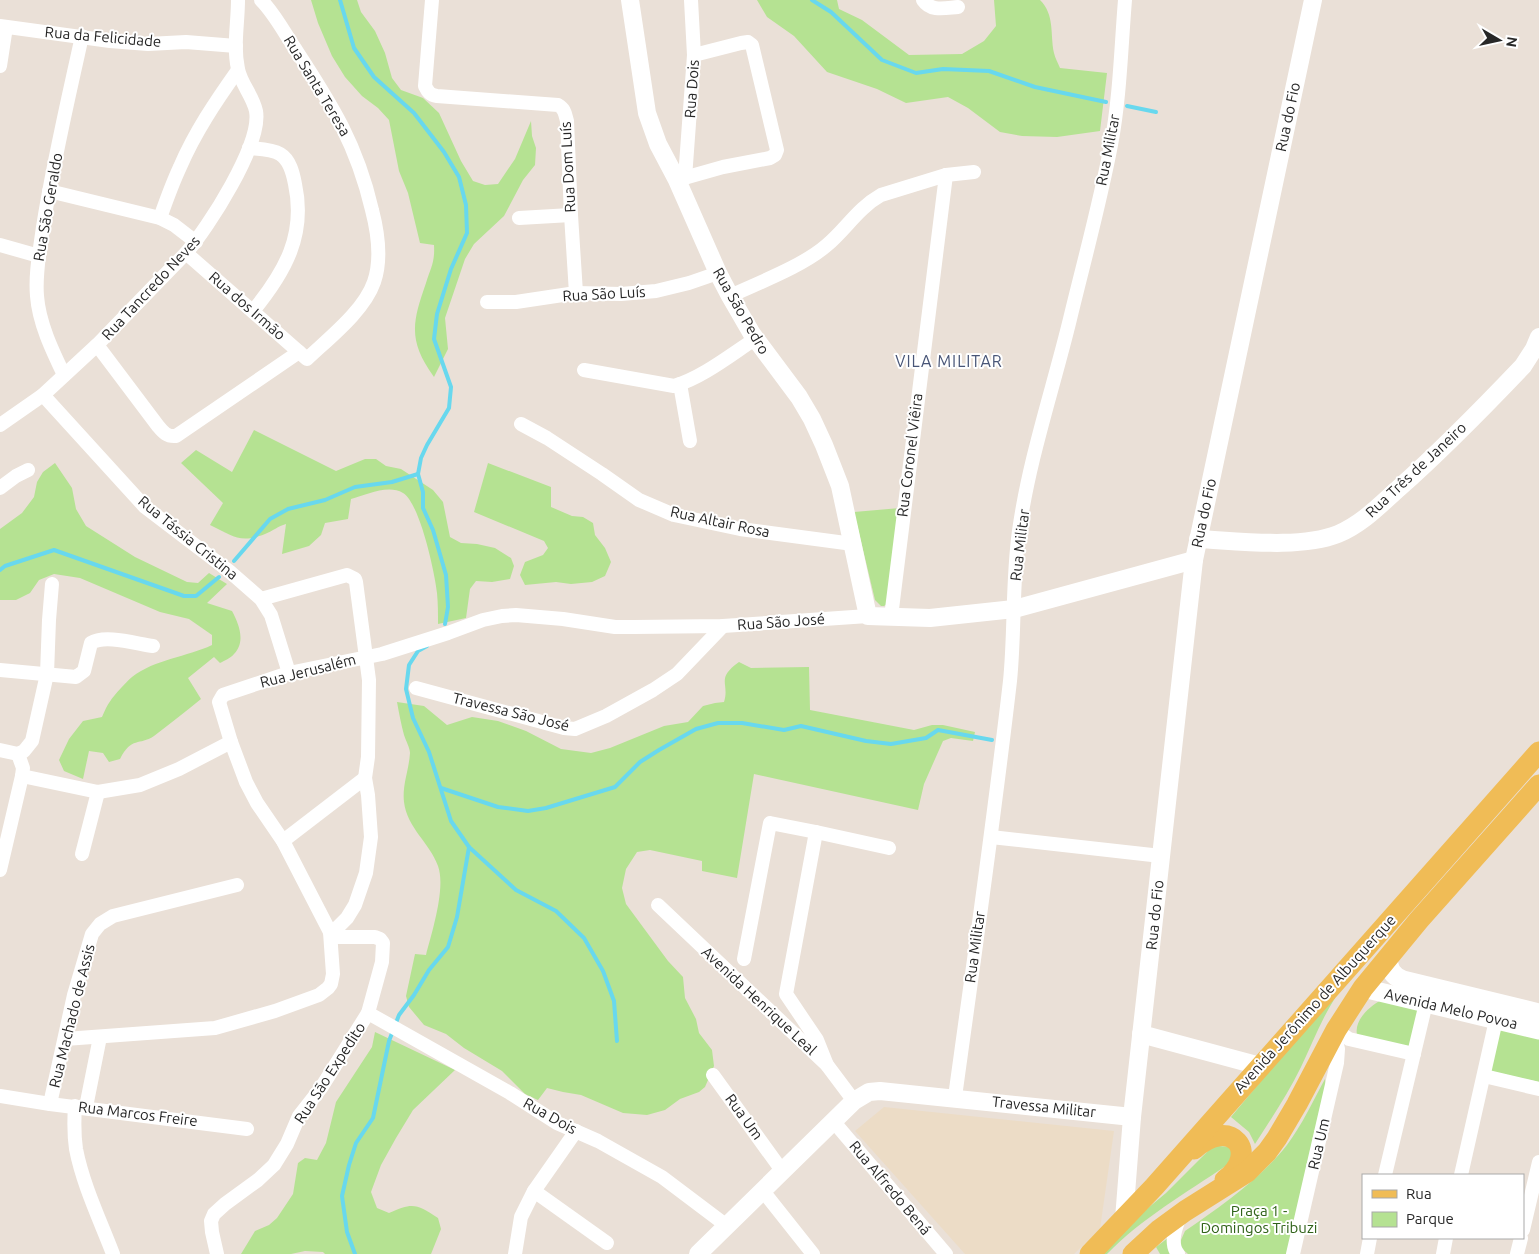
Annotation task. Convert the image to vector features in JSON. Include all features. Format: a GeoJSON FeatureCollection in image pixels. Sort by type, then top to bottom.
{"type":"FeatureCollection","features":[{"type":"Feature","properties":{"kind":"main road","name":"Avenida Jerônimo de Albuquerque"},"geometry":{"type":"LineString","coordinates":[[1090,1254],[1154,1187],[1539,752]]}},
{"type":"Feature","properties":{"kind":"main road","name":"Avenida Jerônimo de Albuquerque"},"geometry":{"type":"LineString","coordinates":[[1137,1253],[1183,1212],[1236,1179],[1257,1163],[1267,1152],[1297,1104],[1335,1031],[1363,988],[1419,920],[1539,785]]}},
{"type":"Feature","properties":{"kind":"main road","name":"Avenida Melo Povoa"},"geometry":{"type":"LineString","coordinates":[[1388,958],[1391,971],[1403,980],[1539,1013]]}},
{"type":"Feature","properties":{"kind":"main road","name":"Avenida Melo Povoa"},"geometry":{"type":"LineString","coordinates":[[1363,988],[1539,1030]]}},
{"type":"Feature","properties":{"kind":"main road"},"geometry":{"type":"LineString","coordinates":[[1154,1187],[1207,1138],[1220,1135],[1234,1139],[1239,1146],[1241,1154],[1240,1162],[1234,1172],[1183,1212]]}},
{"type":"Feature","properties":{"kind":"street","name":"Rua Tancredo Neves"},"geometry":{"type":"LineString","coordinates":[[0,425],[43,395],[97,345],[186,253],[196,242],[238,175],[256,124],[256,112],[238,70],[236,46],[238,0]]}},
{"type":"Feature","properties":{"kind":"street","name":"Rua Santa Teresa"},"geometry":{"type":"LineString","coordinates":[[97,345],[158,426],[166,434],[176,436],[303,356],[350,317],[368,296],[378,263],[378,244],[366,183],[355,152],[344,127],[324,93],[261,0]]}},
{"type":"Feature","properties":{"kind":"street","name":"Rua Dom Luís"},"geometry":{"type":"LineString","coordinates":[[432,0],[425,86],[428,92],[437,96],[558,105],[562,107],[567,121],[576,293]]}},
{"type":"Feature","properties":{"kind":"street","name":"Rua São Pedro"},"geometry":{"type":"LineString","coordinates":[[630,0],[647,113],[658,144],[681,179],[718,273],[730,296],[755,339],[798,397],[816,427],[840,486],[868,616]]}},
{"type":"Feature","properties":{"kind":"street","name":"Rua Dois"},"geometry":{"type":"LineString","coordinates":[[681,179],[694,55],[690,0]]}},
{"type":"Feature","properties":{"kind":"street"},"geometry":{"type":"LineString","coordinates":[[923,0],[929,7],[934,9],[958,7]]}},
{"type":"Feature","properties":{"kind":"street","name":"Rua Militar"},"geometry":{"type":"LineString","coordinates":[[955,1097],[1010,680],[1014,577],[1019,531],[1031,468],[1070,318],[1111,144],[1119,86],[1125,0]]}},
{"type":"Feature","properties":{"kind":"street","name":"Rua do Fio"},"geometry":{"type":"LineString","coordinates":[[1124,1219],[1132,1118],[1194,560],[1313,0]]}},
{"type":"Feature","properties":{"kind":"street","name":"Rua da Felicidade"},"geometry":{"type":"LineString","coordinates":[[3,27],[148,44],[186,42],[236,46]]}},
{"type":"Feature","properties":{"kind":"street"},"geometry":{"type":"LineString","coordinates":[[0,66],[3,27]]}},
{"type":"Feature","properties":{"kind":"street","name":"Rua São Geraldo"},"geometry":{"type":"LineString","coordinates":[[64,375],[50,345],[37,296],[37,275],[49,191],[82,36]]}},
{"type":"Feature","properties":{"kind":"street"},"geometry":{"type":"LineString","coordinates":[[681,179],[723,167],[770,158],[775,155],[777,150],[752,46],[748,42],[741,42],[694,55]]}},
{"type":"Feature","properties":{"kind":"street"},"geometry":{"type":"LineString","coordinates":[[160,218],[180,166],[195,137],[238,70]]}},
{"type":"Feature","properties":{"kind":"street"},"geometry":{"type":"LineString","coordinates":[[249,148],[279,153],[287,160],[292,169],[297,194],[298,220],[293,245],[286,265],[270,291],[253,311]]}},
{"type":"Feature","properties":{"kind":"street"},"geometry":{"type":"LineString","coordinates":[[730,296],[794,266],[826,246],[857,213],[881,196],[946,175],[974,172]]}},
{"type":"Feature","properties":{"kind":"street","name":"Rua Coronel Viêira"},"geometry":{"type":"LineString","coordinates":[[891,617],[946,175]]}},
{"type":"Feature","properties":{"kind":"street"},"geometry":{"type":"LineString","coordinates":[[49,191],[160,218],[174,225],[196,242]]}},
{"type":"Feature","properties":{"kind":"street"},"geometry":{"type":"LineString","coordinates":[[519,218],[571,215]]}},
{"type":"Feature","properties":{"kind":"street"},"geometry":{"type":"LineString","coordinates":[[0,246],[39,256]]}},
{"type":"Feature","properties":{"kind":"street","name":"Rua dos Irmão"},"geometry":{"type":"LineString","coordinates":[[186,253],[303,356]]}},
{"type":"Feature","properties":{"kind":"street","name":"Rua São Luís"},"geometry":{"type":"LineString","coordinates":[[487,302],[516,302],[576,293],[621,294],[656,291],[689,283],[718,273]]}},
{"type":"Feature","properties":{"kind":"street","name":"Rua Três de Janeiro"},"geometry":{"type":"LineString","coordinates":[[1198,539],[1270,542],[1306,541],[1338,534],[1366,518],[1421,468],[1516,373],[1534,349],[1539,337]]}},
{"type":"Feature","properties":{"kind":"street"},"geometry":{"type":"LineString","coordinates":[[584,370],[674,386],[714,367],[755,339]]}},
{"type":"Feature","properties":{"kind":"street"},"geometry":{"type":"LineString","coordinates":[[680,384],[690,441]]}},
{"type":"Feature","properties":{"kind":"street","name":"Rua Tássia Cristina"},"geometry":{"type":"LineString","coordinates":[[43,395],[145,507],[229,571],[261,599],[270,615],[289,673]]}},
{"type":"Feature","properties":{"kind":"street","name":"Rua Altair Rosa"},"geometry":{"type":"LineString","coordinates":[[521,424],[563,448],[639,500],[674,515],[740,529],[853,544]]}},
{"type":"Feature","properties":{"kind":"street"},"geometry":{"type":"LineString","coordinates":[[0,488],[28,470]]}},
{"type":"Feature","properties":{"kind":"street","name":"Rua São José"},"geometry":{"type":"LineString","coordinates":[[367,657],[439,636],[483,620],[509,616],[563,619],[615,627],[723,626],[868,616],[930,618],[1014,609],[1194,560]]}},
{"type":"Feature","properties":{"kind":"street"},"geometry":{"type":"LineString","coordinates":[[66,1039],[215,1028],[276,1011],[319,995],[331,984],[333,974],[330,935],[347,918],[355,905],[366,873],[371,837],[365,778],[368,757],[369,680],[356,582],[347,575],[261,599]]}},
{"type":"Feature","properties":{"kind":"street"},"geometry":{"type":"LineString","coordinates":[[0,750],[18,754],[24,751],[32,741],[47,674],[52,584]]}},
{"type":"Feature","properties":{"kind":"street","name":"Travessa São José"},"geometry":{"type":"LineString","coordinates":[[416,688],[564,728],[575,729],[606,716],[653,690],[677,674],[723,626]]}},
{"type":"Feature","properties":{"kind":"street"},"geometry":{"type":"LineString","coordinates":[[0,670],[76,677],[84,671],[91,643],[97,640],[114,640],[153,646]]}},
{"type":"Feature","properties":{"kind":"street","name":"Rua Jerusalém"},"geometry":{"type":"LineString","coordinates":[[330,935],[283,841],[257,803],[246,782],[219,702],[223,695],[289,673],[367,657]]}},
{"type":"Feature","properties":{"kind":"street"},"geometry":{"type":"LineString","coordinates":[[22,776],[98,792],[140,785],[179,769],[231,742]]}},
{"type":"Feature","properties":{"kind":"street"},"geometry":{"type":"LineString","coordinates":[[1,861],[22,776],[23,768],[18,754]]}},
{"type":"Feature","properties":{"kind":"street"},"geometry":{"type":"LineString","coordinates":[[283,841],[365,778]]}},
{"type":"Feature","properties":{"kind":"street"},"geometry":{"type":"LineString","coordinates":[[82,854],[98,792]]}},
{"type":"Feature","properties":{"kind":"street"},"geometry":{"type":"LineString","coordinates":[[744,959],[770,823],[889,848]]}},
{"type":"Feature","properties":{"kind":"street"},"geometry":{"type":"LineString","coordinates":[[816,832],[786,994],[816,1040],[827,1065]]}},
{"type":"Feature","properties":{"kind":"street"},"geometry":{"type":"LineString","coordinates":[[990,837],[1161,856]]}},
{"type":"Feature","properties":{"kind":"street","name":"Rua Machado de Assis"},"geometry":{"type":"LineString","coordinates":[[50,1104],[79,978],[92,934],[100,924],[113,916],[237,884]]}},
{"type":"Feature","properties":{"kind":"street","name":"Avenida Henrique Leal"},"geometry":{"type":"LineString","coordinates":[[658,905],[827,1065],[854,1102]]}},
{"type":"Feature","properties":{"kind":"street","name":"Rua São Expedito"},"geometry":{"type":"LineString","coordinates":[[217,1254],[211,1220],[214,1214],[274,1165],[287,1144],[299,1116],[321,1088],[368,1013],[382,962],[383,943],[375,937],[330,935]]}},
{"type":"Feature","properties":{"kind":"street"},"geometry":{"type":"LineString","coordinates":[[1385,1174],[1426,1003]]}},
{"type":"Feature","properties":{"kind":"street","name":"Rua Dois"},"geometry":{"type":"LineString","coordinates":[[368,1013],[510,1093],[558,1123],[598,1141],[662,1177],[727,1226]]}},
{"type":"Feature","properties":{"kind":"street"},"geometry":{"type":"LineString","coordinates":[[1461,1174],[1496,1020]]}},
{"type":"Feature","properties":{"kind":"street"},"geometry":{"type":"LineString","coordinates":[[1335,1031],[1349,1038],[1414,1054]]}},
{"type":"Feature","properties":{"kind":"street","name":"Rua Um"},"geometry":{"type":"LineString","coordinates":[[1293,1254],[1337,1063],[1338,1049],[1335,1031]]}},
{"type":"Feature","properties":{"kind":"street"},"geometry":{"type":"LineString","coordinates":[[1142,1034],[1260,1066]]}},
{"type":"Feature","properties":{"kind":"street"},"geometry":{"type":"LineString","coordinates":[[100,1037],[74,1126],[76,1149],[88,1190],[112,1254]]}},
{"type":"Feature","properties":{"kind":"street","name":"Rua Um"},"geometry":{"type":"LineString","coordinates":[[713,1075],[779,1165]]}},
{"type":"Feature","properties":{"kind":"street"},"geometry":{"type":"LineString","coordinates":[[1484,1076],[1539,1089]]}},
{"type":"Feature","properties":{"kind":"street"},"geometry":{"type":"LineString","coordinates":[[698,1254],[763,1191],[779,1165],[834,1122],[854,1102],[869,1092],[880,1090],[955,1097]]}},
{"type":"Feature","properties":{"kind":"street","name":"Rua Marcos Freire"},"geometry":{"type":"LineString","coordinates":[[0,1096],[50,1104],[248,1128]]}},
{"type":"Feature","properties":{"kind":"street","name":"Travessa Militar"},"geometry":{"type":"LineString","coordinates":[[955,1097],[1132,1118]]}},
{"type":"Feature","properties":{"kind":"street","name":"Rua Alfredo Bená"},"geometry":{"type":"LineString","coordinates":[[834,1122],[946,1254]]}},
{"type":"Feature","properties":{"kind":"street"},"geometry":{"type":"LineString","coordinates":[[515,1254],[522,1217],[534,1191],[576,1131]]}},
{"type":"Feature","properties":{"kind":"street"},"geometry":{"type":"LineString","coordinates":[[1524,1226],[1539,1162]]}},
{"type":"Feature","properties":{"kind":"street"},"geometry":{"type":"LineString","coordinates":[[534,1191],[607,1243]]}},
{"type":"Feature","properties":{"kind":"street"},"geometry":{"type":"LineString","coordinates":[[763,1191],[813,1254]]}},
{"type":"Feature","properties":{"kind":"street"},"geometry":{"type":"LineString","coordinates":[[1178,1254],[1174,1243],[1174,1234],[1183,1212]]}},
{"type":"Feature","properties":{"kind":"street"},"geometry":{"type":"LineString","coordinates":[[1368,1254],[1370,1239]]}},
{"type":"Feature","properties":{"kind":"street"},"geometry":{"type":"LineString","coordinates":[[1443,1254],[1446,1239]]}},
{"type":"Feature","properties":{"kind":"street"},"geometry":{"type":"LineString","coordinates":[[1517,1254],[1521,1239]]}},
{"type":"Feature","properties":{"kind":"shaded area"},"geometry":{"type":"Polygon","coordinates":[[[884,1107],[1114,1131],[1100,1229],[1074,1254],[965,1254],[855,1131],[884,1107]]]}},
{"type":"Feature","properties":{"kind":"green space"},"geometry":{"type":"Polygon","coordinates":[[[311,0],[357,0],[361,12],[375,31],[385,53],[392,78],[401,90],[423,98],[439,113],[461,161],[473,181],[485,185],[498,184],[515,159],[531,121],[532,136],[536,148],[535,165],[523,180],[504,216],[474,244],[465,259],[445,318],[448,349],[434,377],[420,353],[415,332],[418,309],[433,260],[434,245],[420,243],[408,193],[399,171],[389,120],[378,108],[362,96],[345,77],[332,56],[318,23],[311,0]]]}},
{"type":"Feature","properties":{"kind":"green space"},"geometry":{"type":"Polygon","coordinates":[[[757,0],[837,0],[839,9],[862,20],[909,55],[962,54],[984,41],[996,26],[994,0],[1040,0],[1050,18],[1054,53],[1060,68],[1107,73],[1100,131],[1057,137],[1022,136],[1000,132],[968,108],[948,97],[906,103],[877,89],[827,72],[794,36],[767,17],[757,0]]]}},
{"type":"Feature","properties":{"kind":"green space"},"geometry":{"type":"Polygon","coordinates":[[[254,430],[336,471],[365,459],[376,459],[386,466],[401,469],[433,490],[443,502],[450,537],[461,543],[495,548],[511,558],[514,566],[510,579],[492,582],[476,581],[470,589],[466,618],[438,624],[436,584],[426,540],[421,524],[409,499],[403,493],[397,491],[377,491],[351,499],[348,519],[325,523],[321,535],[309,546],[282,554],[286,524],[268,533],[249,538],[231,535],[210,525],[223,503],[181,463],[196,450],[232,472],[254,430]]]}},
{"type":"Feature","properties":{"kind":"green space"},"geometry":{"type":"Polygon","coordinates":[[[55,463],[72,488],[76,509],[86,526],[135,557],[187,582],[198,583],[209,573],[227,584],[207,603],[232,611],[240,633],[240,644],[233,655],[220,663],[214,657],[188,678],[201,699],[154,736],[132,744],[120,759],[109,762],[103,753],[89,751],[83,779],[64,771],[59,760],[69,739],[83,721],[102,717],[115,695],[129,679],[141,671],[161,662],[212,645],[212,635],[189,619],[160,612],[80,578],[54,574],[39,580],[30,593],[16,600],[0,600],[0,529],[22,513],[34,497],[37,482],[43,472],[55,463]]]}},
{"type":"Feature","properties":{"kind":"green space"},"geometry":{"type":"Polygon","coordinates":[[[488,463],[551,487],[551,507],[572,516],[583,517],[593,523],[595,535],[605,548],[611,562],[605,576],[592,582],[571,584],[556,582],[525,585],[520,575],[525,562],[543,555],[548,548],[544,541],[474,512],[488,463]]]}},
{"type":"Feature","properties":{"kind":"green space"},"geometry":{"type":"Polygon","coordinates":[[[900,508],[887,604],[881,606],[875,600],[854,512],[900,508]]]}},
{"type":"Feature","properties":{"kind":"green space"},"geometry":{"type":"Polygon","coordinates":[[[739,662],[751,668],[809,667],[810,710],[914,730],[932,725],[943,725],[975,732],[973,741],[951,738],[943,741],[924,784],[918,810],[754,774],[737,878],[702,871],[702,861],[650,850],[637,852],[626,869],[622,888],[626,904],[668,961],[683,977],[685,998],[696,1019],[699,1033],[712,1050],[714,1066],[705,1087],[699,1092],[680,1099],[665,1110],[647,1115],[623,1113],[581,1095],[547,1088],[538,1100],[525,1094],[502,1071],[464,1048],[446,1034],[424,1025],[409,1007],[406,996],[415,954],[426,955],[435,923],[440,875],[430,850],[409,820],[406,811],[404,790],[410,753],[397,702],[424,706],[447,725],[472,717],[498,721],[526,731],[561,749],[591,753],[610,748],[664,726],[688,722],[703,706],[724,702],[725,677],[739,662]]]}},
{"type":"Feature","properties":{"kind":"green space"},"geometry":{"type":"Polygon","coordinates":[[[1334,993],[1335,998],[1296,1077],[1255,1144],[1249,1132],[1231,1117],[1334,993]]]}},
{"type":"Feature","properties":{"kind":"green space"},"geometry":{"type":"Polygon","coordinates":[[[1381,1000],[1421,1006],[1411,1047],[1357,1035],[1358,1024],[1363,1014],[1381,1000]]]}},
{"type":"Feature","properties":{"kind":"green space"},"geometry":{"type":"Polygon","coordinates":[[[1498,1029],[1539,1038],[1539,1082],[1489,1071],[1498,1029]]]}},
{"type":"Feature","properties":{"kind":"green space"},"geometry":{"type":"Polygon","coordinates":[[[375,1032],[455,1070],[413,1110],[381,1165],[371,1192],[377,1208],[389,1213],[404,1207],[415,1206],[438,1218],[441,1229],[431,1254],[325,1254],[323,1252],[305,1251],[291,1254],[241,1254],[255,1231],[269,1225],[277,1218],[293,1194],[298,1163],[305,1158],[317,1160],[326,1143],[336,1102],[372,1047],[375,1032]]]}},
{"type":"Feature","properties":{"kind":"green space","name":"Praça 1 - Domingos Tribuzi"},"geometry":{"type":"Polygon","coordinates":[[[1325,1079],[1326,1088],[1287,1254],[1188,1254],[1180,1247],[1185,1231],[1239,1192],[1265,1169],[1287,1145],[1298,1129],[1325,1079]]]}},
{"type":"Feature","properties":{"kind":"green space"},"geometry":{"type":"Polygon","coordinates":[[[1213,1147],[1230,1147],[1232,1155],[1227,1165],[1150,1217],[1107,1254],[1102,1254],[1136,1218],[1166,1193],[1208,1151],[1213,1147]]]}},
{"type":"Feature","properties":{"kind":"green space"},"geometry":{"type":"Polygon","coordinates":[[[1172,1235],[1175,1254],[1160,1254],[1156,1247],[1172,1235]]]}},
{"type":"Feature","properties":{"kind":"waterway"},"geometry":{"type":"LineString","coordinates":[[340,0],[354,48],[374,77],[414,113],[444,152],[459,177],[466,205],[467,233],[451,269],[437,314],[434,339],[451,387],[449,408],[427,445],[421,458],[418,474],[423,492],[423,508],[433,530],[446,575],[448,607],[445,624]]}},
{"type":"Feature","properties":{"kind":"waterway"},"geometry":{"type":"LineString","coordinates":[[812,0],[831,12],[882,60],[916,73],[943,69],[989,71],[1035,87],[1106,102]]}},
{"type":"Feature","properties":{"kind":"waterway"},"geometry":{"type":"LineString","coordinates":[[1127,106],[1156,112]]}},
{"type":"Feature","properties":{"kind":"waterway"},"geometry":{"type":"LineString","coordinates":[[234,561],[270,519],[288,509],[325,500],[355,487],[392,482],[418,474]]}},
{"type":"Feature","properties":{"kind":"waterway"},"geometry":{"type":"LineString","coordinates":[[0,570],[5,566],[54,550],[184,596],[196,596],[219,577]]}},
{"type":"Feature","properties":{"kind":"waterway"},"geometry":{"type":"LineString","coordinates":[[427,646],[418,651],[409,665],[406,689],[413,718],[429,752],[451,821],[469,847],[516,890],[556,911],[584,938],[603,971],[614,1001],[617,1041]]}},
{"type":"Feature","properties":{"kind":"waterway"},"geometry":{"type":"LineString","coordinates":[[441,788],[498,807],[528,811],[546,808],[615,787],[640,762],[659,750],[696,729],[718,723],[742,723],[784,730],[801,726],[866,741],[891,744],[926,738],[938,730],[992,740]]}},
{"type":"Feature","properties":{"kind":"waterway"},"geometry":{"type":"LineString","coordinates":[[355,1254],[347,1232],[342,1196],[349,1165],[356,1143],[373,1118],[389,1041],[399,1015],[429,970],[448,947],[457,917],[469,847]]}},
{"type":"Feature","properties":{"kind":"district","name":"VILA MILITAR"},"geometry":{"type":"Point","coordinates":[949,361]}}]}
